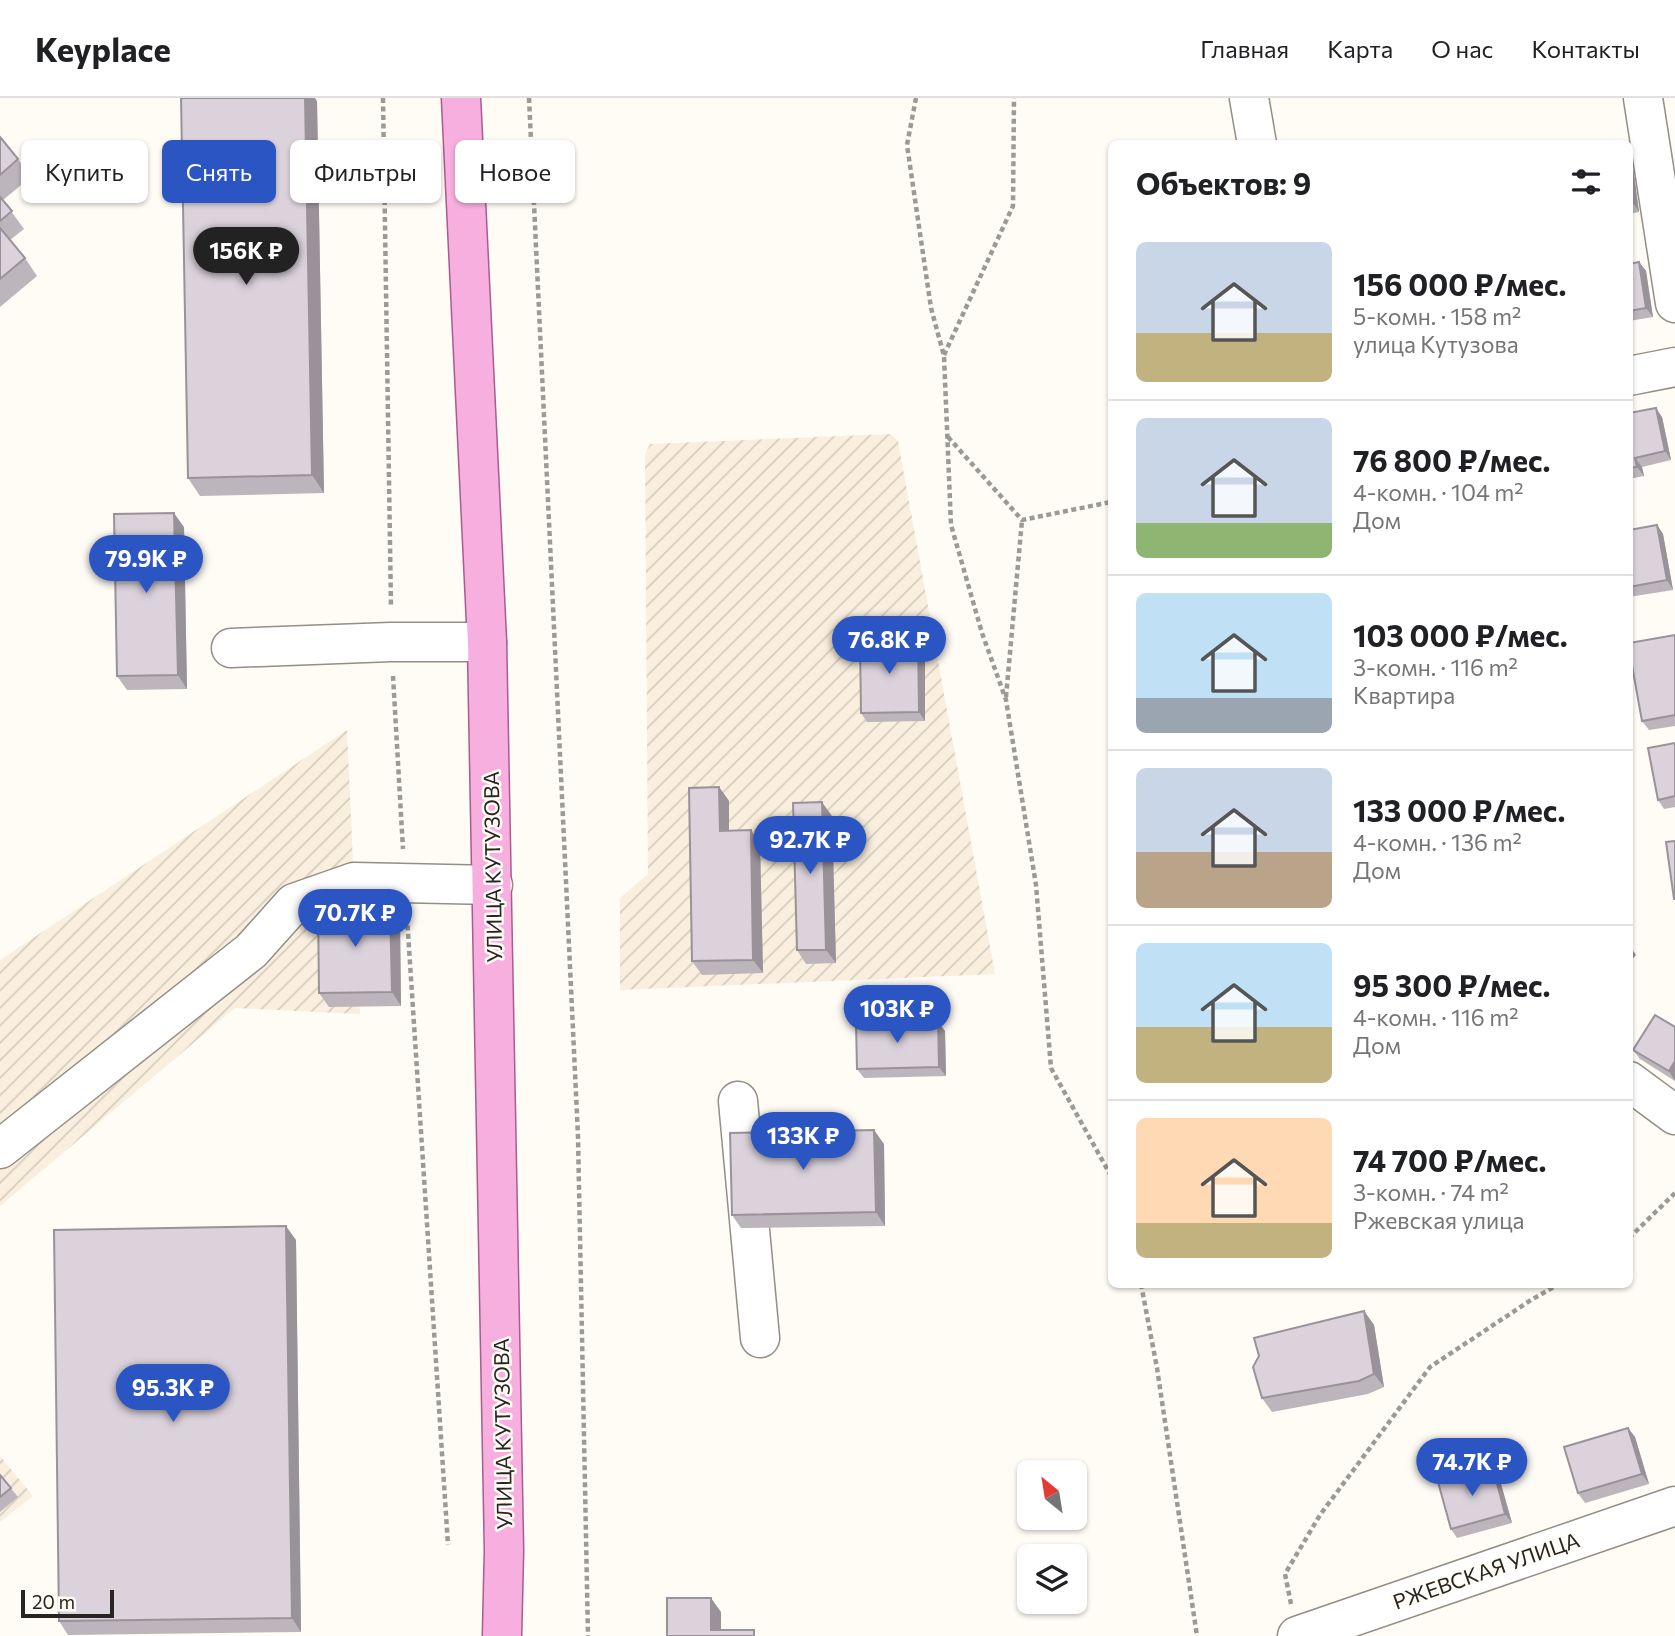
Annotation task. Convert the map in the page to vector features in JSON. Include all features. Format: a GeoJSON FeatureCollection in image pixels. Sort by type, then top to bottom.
{"type":"FeatureCollection","features":[{"type":"Feature","properties":{"kind":"main road","name":"УЛИЦА КУТУЗОВА"},"geometry":{"type":"LineString","coordinates":[[461,98],[487,642],[504,1550],[502,1636]]}},
{"type":"Feature","properties":{"kind":"street"},"geometry":{"type":"LineString","coordinates":[[1249,98],[1256,140]]}},
{"type":"Feature","properties":{"kind":"street"},"geometry":{"type":"LineString","coordinates":[[1643,98],[1675,303]]}},
{"type":"Feature","properties":{"kind":"street"},"geometry":{"type":"LineString","coordinates":[[1633,375],[1675,366]]}},
{"type":"Feature","properties":{"kind":"street"},"geometry":{"type":"LineString","coordinates":[[231,648],[391,642],[487,642]]}},
{"type":"Feature","properties":{"kind":"street"},"geometry":{"type":"LineString","coordinates":[[0,1149],[251,951],[294,903],[354,882],[493,885]]}},
{"type":"Feature","properties":{"kind":"street"},"geometry":{"type":"LineString","coordinates":[[1633,1084],[1675,1115]]}},
{"type":"Feature","properties":{"kind":"street"},"geometry":{"type":"LineString","coordinates":[[738,1101],[760,1338]]}},
{"type":"Feature","properties":{"kind":"street","name":"РЖЕВСКАЯ УЛИЦА"},"geometry":{"type":"LineString","coordinates":[[1297,1635],[1675,1506]]}},
{"type":"Feature","properties":{"kind":"path"},"geometry":{"type":"LineString","coordinates":[[383,98],[391,642],[448,1545]]}},
{"type":"Feature","properties":{"kind":"path"},"geometry":{"type":"LineString","coordinates":[[529,98],[578,1136],[588,1636]]}},
{"type":"Feature","properties":{"kind":"path"},"geometry":{"type":"LineString","coordinates":[[916,98],[907,145],[931,307],[944,356],[951,525],[982,632],[1006,700],[1036,886],[1051,1068],[1108,1171]]}},
{"type":"Feature","properties":{"kind":"path"},"geometry":{"type":"LineString","coordinates":[[944,356],[1013,205],[1014,98]]}},
{"type":"Feature","properties":{"kind":"path"},"geometry":{"type":"LineString","coordinates":[[948,436],[1023,520],[1006,700]]}},
{"type":"Feature","properties":{"kind":"path"},"geometry":{"type":"LineString","coordinates":[[1023,520],[1108,503]]}},
{"type":"Feature","properties":{"kind":"path"},"geometry":{"type":"LineString","coordinates":[[1633,1234],[1675,1193]]}},
{"type":"Feature","properties":{"kind":"path"},"geometry":{"type":"LineString","coordinates":[[1142,1288],[1157,1368],[1197,1636]]}},
{"type":"Feature","properties":{"kind":"path"},"geometry":{"type":"LineString","coordinates":[[1297,1635],[1285,1574],[1320,1515],[1430,1367],[1552,1288]]}},
{"type":"Feature","properties":{"kind":"shaded area"},"geometry":{"type":"Polygon","coordinates":[[[891,434],[898,441],[995,974],[620,990],[620,898],[648,874],[645,455],[650,444],[891,434]]]}},
{"type":"Feature","properties":{"kind":"shaded area"},"geometry":{"type":"Polygon","coordinates":[[[347,730],[360,1014],[235,1008],[0,1206],[0,960],[347,730]]]}},
{"type":"Feature","properties":{"kind":"shaded area"},"geometry":{"type":"Polygon","coordinates":[[[0,1456],[33,1496],[0,1522],[0,1456]]]}},
{"type":"Feature","properties":{"kind":"building"},"geometry":{"type":"Polygon","coordinates":[[[181,98],[305,98],[306,140],[290,140],[290,203],[307,203],[312,475],[188,478],[183,203],[276,203],[276,140],[182,140],[181,98]]]}},
{"type":"Feature","properties":{"kind":"building"},"geometry":{"type":"Polygon","coordinates":[[[0,137],[18,159],[0,175],[0,137]]]}},
{"type":"Feature","properties":{"kind":"building"},"geometry":{"type":"Polygon","coordinates":[[[0,197],[12,211],[0,221],[0,197]]]}},
{"type":"Feature","properties":{"kind":"building"},"geometry":{"type":"Polygon","coordinates":[[[0,228],[25,258],[0,279],[0,228]]]}},
{"type":"Feature","properties":{"kind":"building"},"geometry":{"type":"Polygon","coordinates":[[[1639,262],[1646,308],[1633,310],[1633,263],[1639,262]]]}},
{"type":"Feature","properties":{"kind":"building"},"geometry":{"type":"Polygon","coordinates":[[[1656,408],[1665,451],[1635,458],[1637,467],[1633,468],[1633,412],[1656,408]]]}},
{"type":"Feature","properties":{"kind":"building"},"geometry":{"type":"Polygon","coordinates":[[[174,513],[178,675],[117,676],[114,514],[174,513]]]}},
{"type":"Feature","properties":{"kind":"building"},"geometry":{"type":"Polygon","coordinates":[[[1657,525],[1667,580],[1633,586],[1633,529],[1657,525]]]}},
{"type":"Feature","properties":{"kind":"building"},"geometry":{"type":"Polygon","coordinates":[[[1675,635],[1675,715],[1642,721],[1633,671],[1633,642],[1675,635]]]}},
{"type":"Feature","properties":{"kind":"building"},"geometry":{"type":"Polygon","coordinates":[[[918,640],[919,712],[861,713],[860,641],[918,640]]]}},
{"type":"Feature","properties":{"kind":"building"},"geometry":{"type":"Polygon","coordinates":[[[1675,743],[1675,796],[1658,800],[1648,748],[1675,743]]]}},
{"type":"Feature","properties":{"kind":"building"},"geometry":{"type":"Polygon","coordinates":[[[719,787],[720,831],[751,830],[753,960],[692,961],[689,788],[719,787]]]}},
{"type":"Feature","properties":{"kind":"building"},"geometry":{"type":"Polygon","coordinates":[[[822,802],[826,950],[797,950],[793,803],[822,802]]]}},
{"type":"Feature","properties":{"kind":"building"},"geometry":{"type":"Polygon","coordinates":[[[1675,841],[1675,899],[1674,899],[1666,842],[1675,841]]]}},
{"type":"Feature","properties":{"kind":"building"},"geometry":{"type":"Polygon","coordinates":[[[390,905],[392,992],[319,993],[318,906],[390,905]]]}},
{"type":"Feature","properties":{"kind":"building"},"geometry":{"type":"Polygon","coordinates":[[[1655,1015],[1675,1027],[1675,1061],[1669,1071],[1633,1050],[1655,1015]]]}},
{"type":"Feature","properties":{"kind":"building"},"geometry":{"type":"Polygon","coordinates":[[[938,1022],[939,1067],[857,1069],[856,1023],[938,1022]]]}},
{"type":"Feature","properties":{"kind":"building"},"geometry":{"type":"Polygon","coordinates":[[[874,1130],[876,1212],[732,1215],[730,1133],[874,1130]]]}},
{"type":"Feature","properties":{"kind":"building"},"geometry":{"type":"Polygon","coordinates":[[[286,1226],[292,1618],[59,1621],[54,1230],[286,1226]]]}},
{"type":"Feature","properties":{"kind":"building"},"geometry":{"type":"Polygon","coordinates":[[[1364,1311],[1374,1374],[1359,1381],[1262,1398],[1253,1367],[1259,1356],[1254,1338],[1364,1311]]]}},
{"type":"Feature","properties":{"kind":"building"},"geometry":{"type":"Polygon","coordinates":[[[1628,1428],[1642,1474],[1578,1493],[1564,1447],[1628,1428]]]}},
{"type":"Feature","properties":{"kind":"building"},"geometry":{"type":"Polygon","coordinates":[[[1493,1468],[1505,1514],[1451,1529],[1438,1482],[1493,1468]]]}},
{"type":"Feature","properties":{"kind":"building"},"geometry":{"type":"Polygon","coordinates":[[[0,1475],[11,1488],[0,1497],[0,1475]]]}},
{"type":"Feature","properties":{"kind":"building"},"geometry":{"type":"Polygon","coordinates":[[[667,1598],[711,1598],[711,1630],[754,1630],[754,1636],[667,1636],[667,1598]]]}}]}
